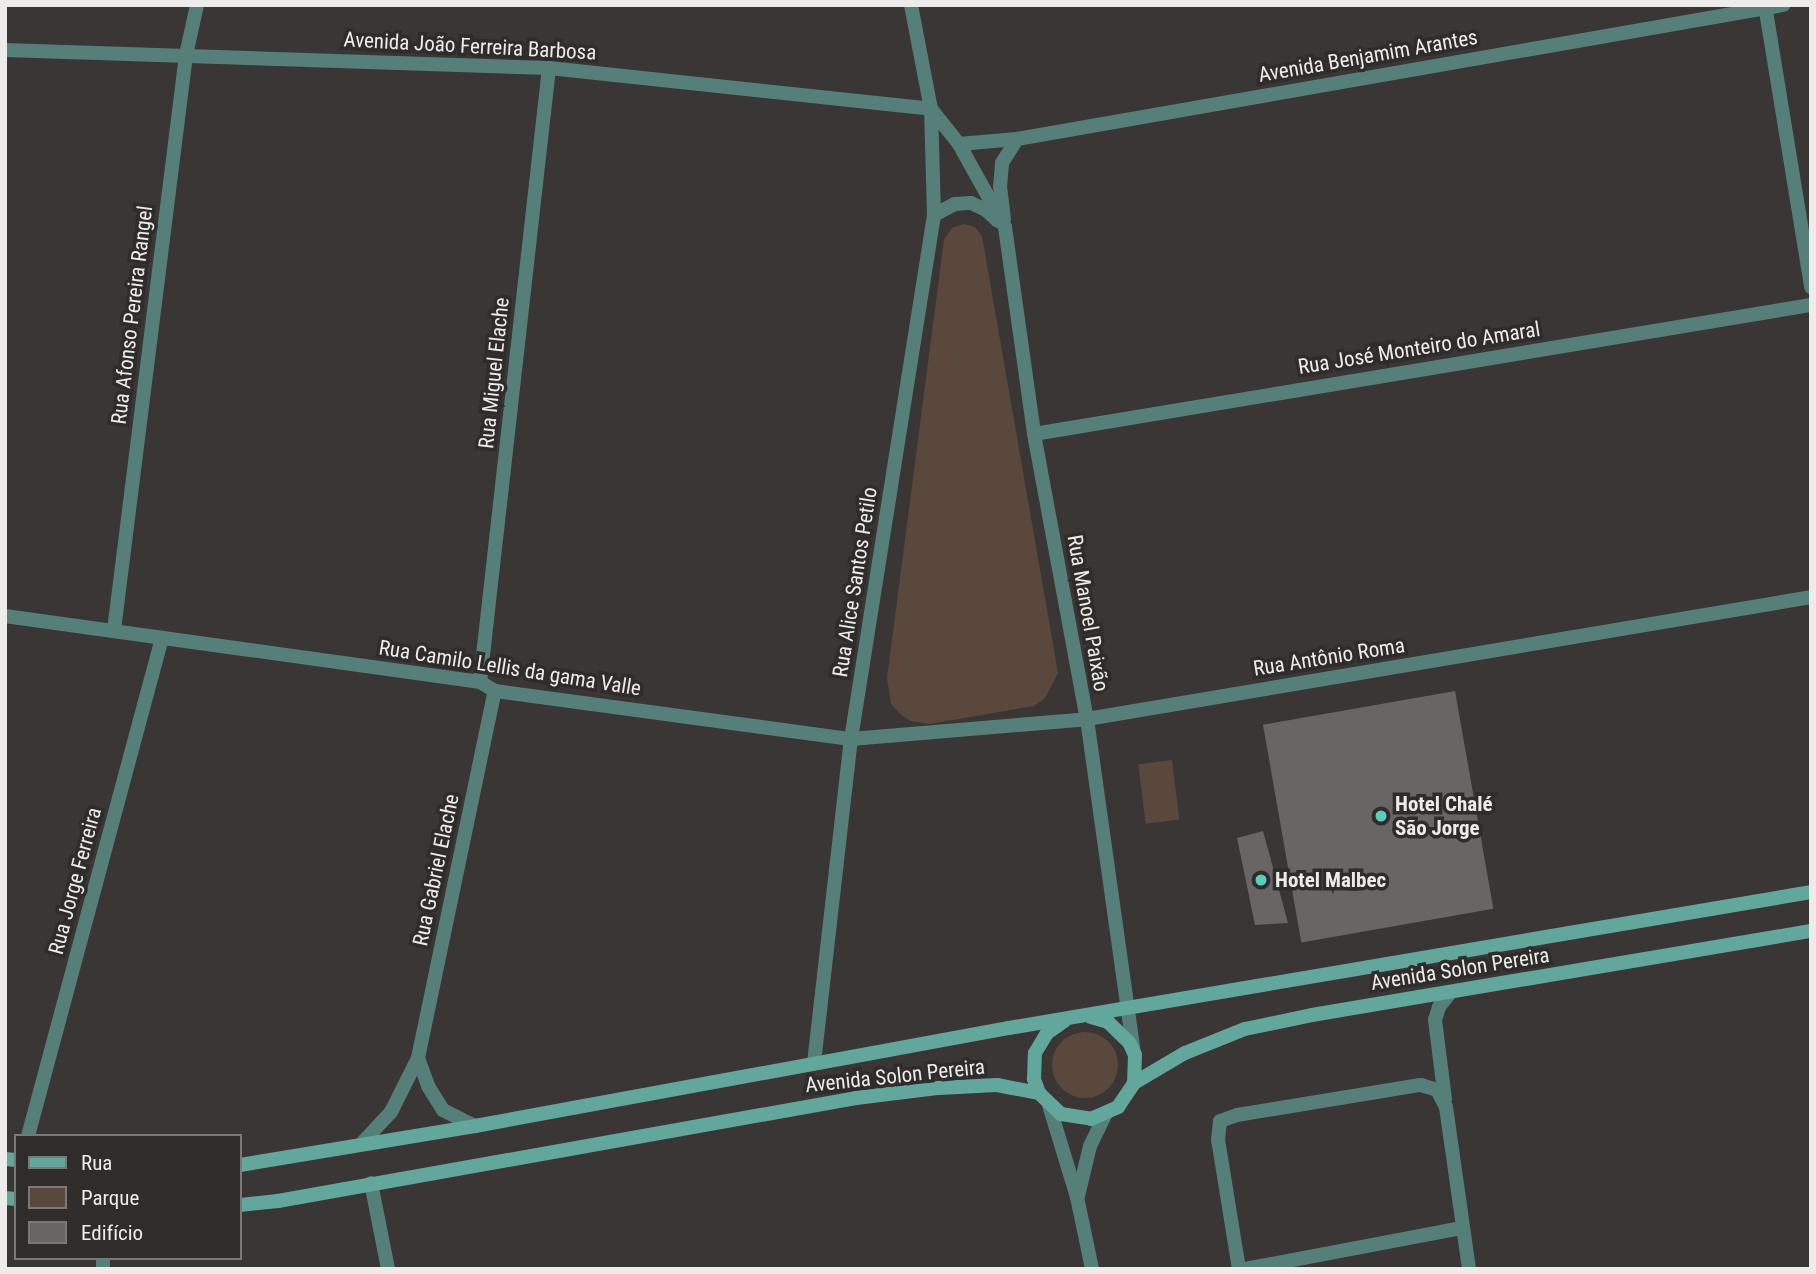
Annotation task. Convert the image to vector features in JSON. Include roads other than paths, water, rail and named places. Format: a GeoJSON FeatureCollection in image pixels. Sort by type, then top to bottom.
{"type":"FeatureCollection","features":[{"type":"Feature","properties":{"kind":"main road","name":"Avenida Solon Pereira"},"geometry":{"type":"LineString","coordinates":[[242,1164],[475,1126],[1127,1008],[1811,892]]}},
{"type":"Feature","properties":{"kind":"main road","name":"Avenida Solon Pereira"},"geometry":{"type":"LineString","coordinates":[[242,1205],[856,1097],[939,1088],[997,1085],[1044,1099],[1075,1118],[1091,1119],[1105,1115],[1128,1096],[1134,1083],[1185,1053],[1245,1029],[1312,1014],[1811,931]]}},
{"type":"Feature","properties":{"kind":"main road"},"geometry":{"type":"LineString","coordinates":[[1044,1099],[1033,1064],[1039,1044],[1057,1025],[1070,1018],[1084,1017],[1108,1022],[1120,1030],[1135,1055],[1134,1083]]}},
{"type":"Feature","properties":{"kind":"street","name":"Rua Afonso Pereira Rangel"},"geometry":{"type":"LineString","coordinates":[[114,630],[186,55],[197,5]]}},
{"type":"Feature","properties":{"kind":"street","name":"Rua Alice Santos Petilo"},"geometry":{"type":"LineString","coordinates":[[814,1063],[851,739],[934,215],[931,109],[911,5]]}},
{"type":"Feature","properties":{"kind":"street","name":"Avenida Benjamim Arantes"},"geometry":{"type":"LineString","coordinates":[[959,144],[1017,139],[1783,5]]}},
{"type":"Feature","properties":{"kind":"street"},"geometry":{"type":"LineString","coordinates":[[1765,7],[1811,287]]}},
{"type":"Feature","properties":{"kind":"street","name":"Avenida João Ferreira Barbosa"},"geometry":{"type":"LineString","coordinates":[[5,50],[550,68],[931,109]]}},
{"type":"Feature","properties":{"kind":"street","name":"Rua Miguel Elache"},"geometry":{"type":"LineString","coordinates":[[480,682],[550,68]]}},
{"type":"Feature","properties":{"kind":"street","name":"Rua Manoel Paixão"},"geometry":{"type":"LineString","coordinates":[[931,109],[959,144],[1004,227]]}},
{"type":"Feature","properties":{"kind":"street","name":"Rua Manoel Paixão"},"geometry":{"type":"LineString","coordinates":[[1017,139],[1002,163],[1000,187],[1004,227],[1034,434],[1087,719],[1135,1055]]}},
{"type":"Feature","properties":{"kind":"street"},"geometry":{"type":"LineString","coordinates":[[934,215],[955,204],[971,203],[986,210],[1004,227]]}},
{"type":"Feature","properties":{"kind":"street","name":"Rua José Monteiro do Amaral"},"geometry":{"type":"LineString","coordinates":[[1034,434],[1811,304]]}},
{"type":"Feature","properties":{"kind":"street","name":"Rua Antônio Roma"},"geometry":{"type":"LineString","coordinates":[[851,739],[1087,719],[1811,597]]}},
{"type":"Feature","properties":{"kind":"street","name":"Rua Camilo Lellis da gama Valle"},"geometry":{"type":"LineString","coordinates":[[5,616],[480,682],[495,691],[851,739]]}},
{"type":"Feature","properties":{"kind":"street","name":"Rua Jorge Ferreira"},"geometry":{"type":"LineString","coordinates":[[29,1134],[162,638]]}},
{"type":"Feature","properties":{"kind":"street","name":"Rua Gabriel Elache"},"geometry":{"type":"LineString","coordinates":[[363,1142],[391,1112],[418,1059],[495,691]]}},
{"type":"Feature","properties":{"kind":"street"},"geometry":{"type":"LineString","coordinates":[[1450,993],[1439,1007],[1435,1020],[1469,1269]]}},
{"type":"Feature","properties":{"kind":"street"},"geometry":{"type":"LineString","coordinates":[[418,1059],[428,1086],[443,1110],[475,1126]]}},
{"type":"Feature","properties":{"kind":"street"},"geometry":{"type":"LineString","coordinates":[[1239,1269],[1218,1140],[1220,1121],[1237,1115],[1421,1085],[1437,1090],[1446,1107]]}},
{"type":"Feature","properties":{"kind":"street"},"geometry":{"type":"LineString","coordinates":[[1044,1099],[1077,1197],[1092,1269]]}},
{"type":"Feature","properties":{"kind":"street"},"geometry":{"type":"LineString","coordinates":[[1077,1197],[1090,1146],[1105,1115]]}},
{"type":"Feature","properties":{"kind":"street"},"geometry":{"type":"LineString","coordinates":[[371,1183],[388,1269]]}},
{"type":"Feature","properties":{"kind":"street"},"geometry":{"type":"LineString","coordinates":[[1245,1269],[1462,1228]]}},
{"type":"Feature","properties":{"kind":"place","name":"Hotel Chalé São Jorge"},"geometry":{"type":"Point","coordinates":[1381,816]}},
{"type":"Feature","properties":{"kind":"place","name":"Hotel Malbec"},"geometry":{"type":"Point","coordinates":[1261,880]}}]}
